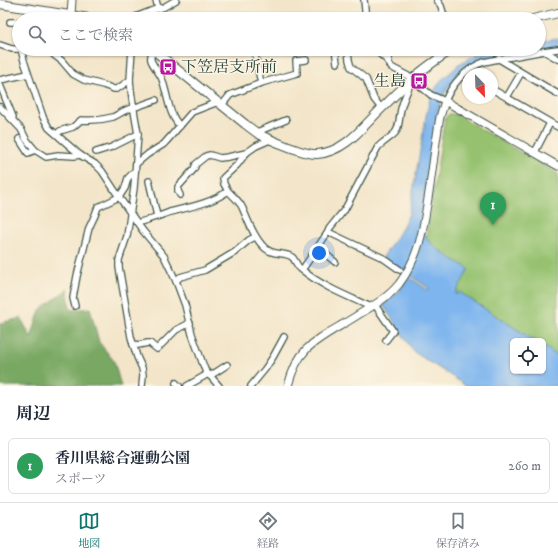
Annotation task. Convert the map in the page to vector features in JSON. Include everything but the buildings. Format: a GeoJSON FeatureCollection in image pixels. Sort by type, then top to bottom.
{"type":"FeatureCollection","features":[{"type":"Feature","properties":{"kind":"main road"},"geometry":{"type":"LineString","coordinates":[[0,4],[22,4],[52,12]]}},
{"type":"Feature","properties":{"kind":"main road"},"geometry":{"type":"LineString","coordinates":[[546,16],[558,13]]}},
{"type":"Feature","properties":{"kind":"main road"},"geometry":{"type":"LineString","coordinates":[[160,56],[257,132],[306,153],[316,155],[333,150],[354,137],[412,79],[442,56]]}},
{"type":"Feature","properties":{"kind":"street"},"geometry":{"type":"LineString","coordinates":[[71,12],[72,0]]}},
{"type":"Feature","properties":{"kind":"street"},"geometry":{"type":"LineString","coordinates":[[156,0],[158,9]]}},
{"type":"Feature","properties":{"kind":"street"},"geometry":{"type":"LineString","coordinates":[[148,12],[171,4],[176,0]]}},
{"type":"Feature","properties":{"kind":"street"},"geometry":{"type":"LineString","coordinates":[[364,0],[365,12]]}},
{"type":"Feature","properties":{"kind":"street"},"geometry":{"type":"LineString","coordinates":[[437,0],[443,12]]}},
{"type":"Feature","properties":{"kind":"street"},"geometry":{"type":"LineString","coordinates":[[0,45],[12,49]]}},
{"type":"Feature","properties":{"kind":"street"},"geometry":{"type":"LineString","coordinates":[[546,51],[558,49]]}},
{"type":"Feature","properties":{"kind":"street"},"geometry":{"type":"LineString","coordinates":[[546,52],[558,59]]}},
{"type":"Feature","properties":{"kind":"street"},"geometry":{"type":"LineString","coordinates":[[23,56],[43,117],[50,128],[80,155],[95,164],[102,171],[143,231],[164,256],[185,305],[192,334],[205,370],[219,386]]}},
{"type":"Feature","properties":{"kind":"street"},"geometry":{"type":"LineString","coordinates":[[55,56],[62,61],[73,74],[84,80],[114,89],[130,80]]}},
{"type":"Feature","properties":{"kind":"street"},"geometry":{"type":"LineString","coordinates":[[132,56],[130,80],[138,134],[134,188],[127,236],[119,260],[119,267],[133,344],[142,368],[142,386]]}},
{"type":"Feature","properties":{"kind":"street"},"geometry":{"type":"LineString","coordinates":[[151,56],[151,60],[162,78],[166,96],[175,121],[180,126]]}},
{"type":"Feature","properties":{"kind":"street"},"geometry":{"type":"LineString","coordinates":[[255,56],[261,83]]}},
{"type":"Feature","properties":{"kind":"street"},"geometry":{"type":"LineString","coordinates":[[336,56],[337,63]]}},
{"type":"Feature","properties":{"kind":"street"},"geometry":{"type":"LineString","coordinates":[[349,56],[351,67],[366,79],[374,98],[382,109]]}},
{"type":"Feature","properties":{"kind":"street"},"geometry":{"type":"LineString","coordinates":[[382,56],[388,61],[391,68],[408,76],[431,95],[558,166]]}},
{"type":"Feature","properties":{"kind":"street"},"geometry":{"type":"LineString","coordinates":[[388,61],[389,56]]}},
{"type":"Feature","properties":{"kind":"street"},"geometry":{"type":"LineString","coordinates":[[473,68],[484,62],[516,56]]}},
{"type":"Feature","properties":{"kind":"street"},"geometry":{"type":"LineString","coordinates":[[499,59],[558,94]]}},
{"type":"Feature","properties":{"kind":"street"},"geometry":{"type":"LineString","coordinates":[[136,164],[164,144],[192,112],[220,103],[230,95],[261,83],[297,73],[296,61],[306,60]]}},
{"type":"Feature","properties":{"kind":"street"},"geometry":{"type":"LineString","coordinates":[[507,97],[521,73]]}},
{"type":"Feature","properties":{"kind":"street"},"geometry":{"type":"LineString","coordinates":[[0,80],[28,74]]}},
{"type":"Feature","properties":{"kind":"street"},"geometry":{"type":"LineString","coordinates":[[288,386],[296,364],[310,346],[317,340],[374,305],[391,292],[398,285],[410,267],[418,250],[425,218],[440,116],[444,101],[456,82],[462,77]]}},
{"type":"Feature","properties":{"kind":"street"},"geometry":{"type":"LineString","coordinates":[[302,270],[345,208],[378,147],[396,130],[399,123],[402,104],[412,79]]}},
{"type":"Feature","properties":{"kind":"street"},"geometry":{"type":"LineString","coordinates":[[0,85],[13,117],[12,120]]}},
{"type":"Feature","properties":{"kind":"street"},"geometry":{"type":"LineString","coordinates":[[498,92],[558,128]]}},
{"type":"Feature","properties":{"kind":"street"},"geometry":{"type":"LineString","coordinates":[[57,134],[60,131],[73,127],[81,120],[90,121],[106,118],[156,100]]}},
{"type":"Feature","properties":{"kind":"street"},"geometry":{"type":"LineString","coordinates":[[0,107],[21,129],[26,139],[35,150],[46,157],[58,155],[80,155]]}},
{"type":"Feature","properties":{"kind":"street"},"geometry":{"type":"LineString","coordinates":[[257,132],[286,120]]}},
{"type":"Feature","properties":{"kind":"street"},"geometry":{"type":"LineString","coordinates":[[535,152],[550,123]]}},
{"type":"Feature","properties":{"kind":"street"},"geometry":{"type":"LineString","coordinates":[[96,152],[112,147],[138,134]]}},
{"type":"Feature","properties":{"kind":"street"},"geometry":{"type":"LineString","coordinates":[[18,139],[28,153],[35,150]]}},
{"type":"Feature","properties":{"kind":"street"},"geometry":{"type":"LineString","coordinates":[[272,139],[256,146],[246,153],[237,165],[223,178],[224,184],[242,207],[256,237],[265,249],[270,252],[293,258],[297,266],[326,286],[374,305],[393,331],[386,340]]}},
{"type":"Feature","properties":{"kind":"street"},"geometry":{"type":"LineString","coordinates":[[180,194],[178,187],[194,169],[196,164],[206,156],[210,155],[220,158],[246,153]]}},
{"type":"Feature","properties":{"kind":"street"},"geometry":{"type":"LineString","coordinates":[[75,306],[73,298],[77,276],[89,228],[96,210],[98,207],[119,197],[125,188],[128,178],[135,171]]}},
{"type":"Feature","properties":{"kind":"street"},"geometry":{"type":"LineString","coordinates":[[149,181],[157,216]]}},
{"type":"Feature","properties":{"kind":"street"},"geometry":{"type":"LineString","coordinates":[[138,224],[157,216],[199,205],[223,195],[228,191]]}},
{"type":"Feature","properties":{"kind":"street"},"geometry":{"type":"LineString","coordinates":[[328,232],[383,258],[400,270]]}},
{"type":"Feature","properties":{"kind":"street"},"geometry":{"type":"LineString","coordinates":[[176,281],[180,277],[205,270],[235,252],[249,240],[256,237]]}},
{"type":"Feature","properties":{"kind":"street"},"geometry":{"type":"LineString","coordinates":[[317,248],[335,262]]}},
{"type":"Feature","properties":{"kind":"street"},"geometry":{"type":"LineString","coordinates":[[133,344],[138,345],[148,342],[157,349],[176,330],[190,324]]}},
{"type":"Feature","properties":{"kind":"street"},"geometry":{"type":"LineString","coordinates":[[251,386],[265,369],[284,337]]}},
{"type":"Feature","properties":{"kind":"street"},"geometry":{"type":"LineString","coordinates":[[187,386],[227,365]]}},
{"type":"Feature","properties":{"kind":"green space"},"geometry":{"type":"Polygon","coordinates":[[[449,114],[461,117],[558,174],[558,356],[546,348],[546,338],[530,338],[459,292],[456,295],[434,246],[426,238],[445,118],[449,114]]]}},
{"type":"Feature","properties":{"kind":"green space"},"geometry":{"type":"Polygon","coordinates":[[[68,289],[70,310],[90,308],[99,342],[114,361],[121,386],[0,386],[0,323],[21,318],[31,338],[40,310],[68,289]]]}},
{"type":"Feature","properties":{"kind":"water"},"geometry":{"type":"Polygon","coordinates":[[[558,38],[558,47],[546,49],[546,40],[558,38]]]}},
{"type":"Feature","properties":{"kind":"water"},"geometry":{"type":"Polygon","coordinates":[[[474,56],[506,56],[494,58],[470,68],[462,68],[462,72],[449,86],[444,94],[435,123],[421,220],[424,232],[430,243],[469,269],[455,294],[456,295],[459,292],[530,338],[510,338],[510,374],[546,374],[546,348],[558,356],[558,386],[465,386],[414,352],[383,305],[400,290],[409,277],[428,290],[429,288],[383,257],[400,232],[409,214],[431,96],[441,80],[457,67],[457,65],[474,56]]]}},
{"type":"Feature","properties":{"kind":"place","name":"下笠居支所前"},"geometry":{"type":"Point","coordinates":[168,67]}},
{"type":"Feature","properties":{"kind":"place","name":"生島"},"geometry":{"type":"Point","coordinates":[419,81]}},
{"type":"Feature","properties":{"kind":"place","name":"香川県総合運動公園"},"geometry":{"type":"Point","coordinates":[493,225]}}]}
